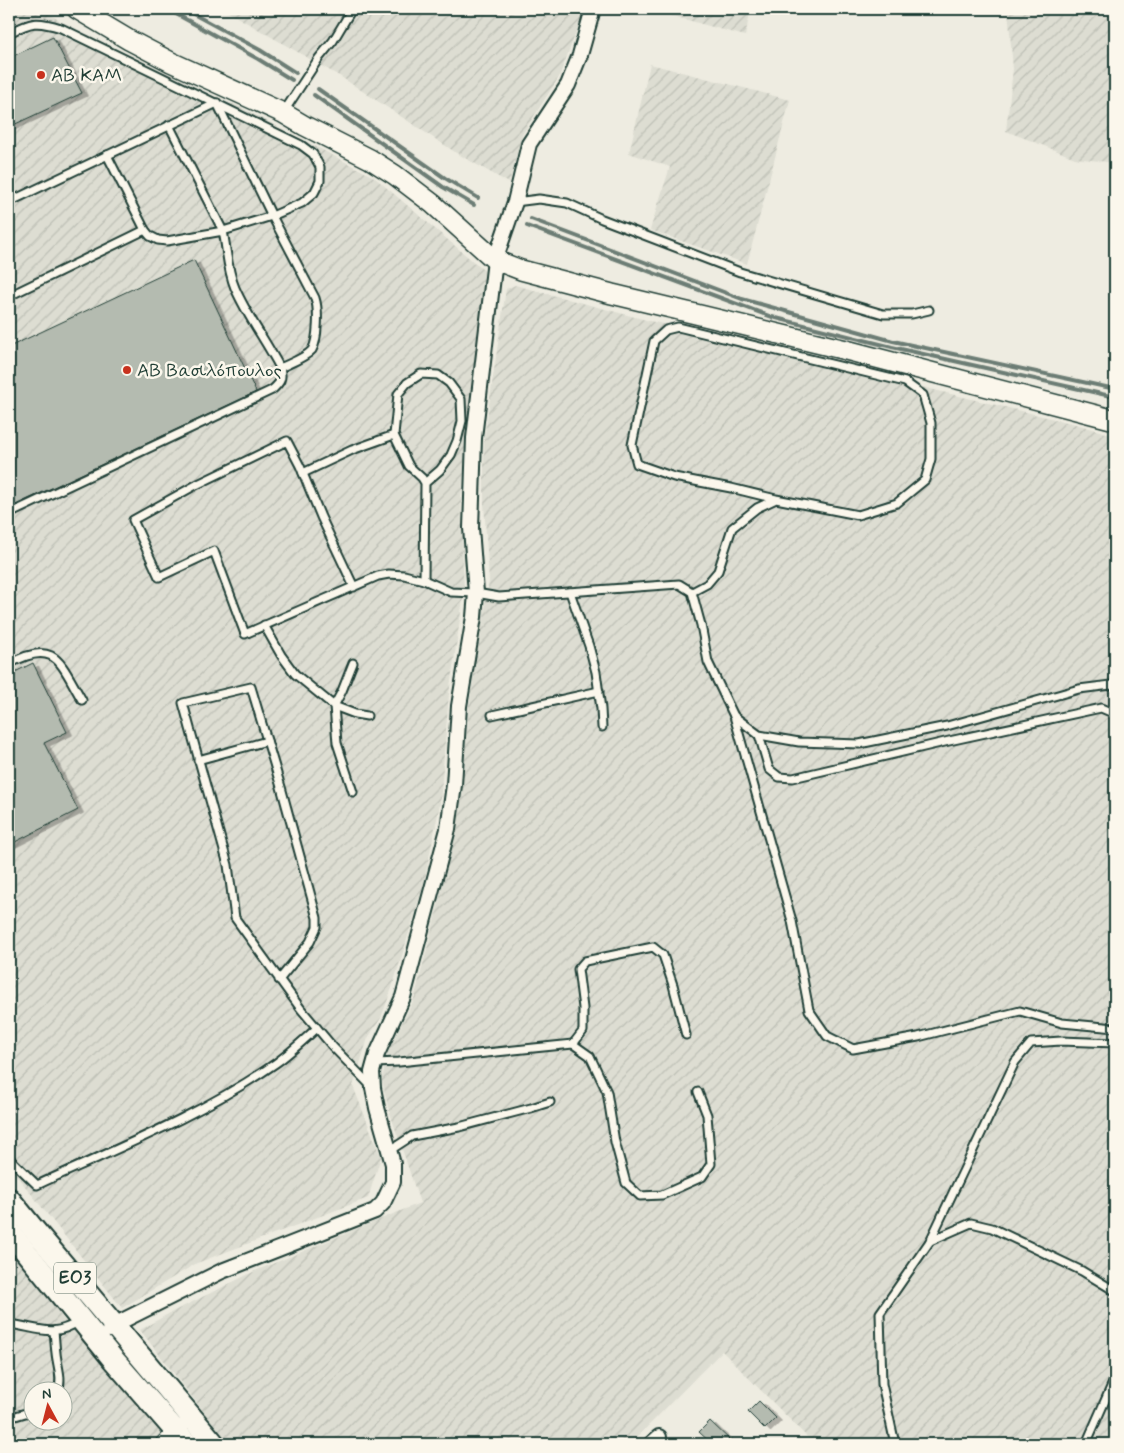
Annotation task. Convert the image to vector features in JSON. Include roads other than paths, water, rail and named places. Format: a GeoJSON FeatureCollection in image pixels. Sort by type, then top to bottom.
{"type":"FeatureCollection","features":[{"type":"Feature","properties":{"kind":"main road","name":"ΕΟ3"},"geometry":{"type":"LineString","coordinates":[[9,1199],[214,1444]]}},
{"type":"Feature","properties":{"kind":"main road","name":"ΕΟ3"},"geometry":{"type":"LineString","coordinates":[[9,1232],[97,1339],[175,1440]]}},
{"type":"Feature","properties":{"kind":"street"},"geometry":{"type":"LineString","coordinates":[[77,9],[171,62],[283,113],[303,136],[370,159],[395,175],[433,204],[496,260],[521,270],[612,294],[846,350],[1115,420]]}},
{"type":"Feature","properties":{"kind":"street"},"geometry":{"type":"LineString","coordinates":[[97,1339],[114,1326],[222,1271],[375,1211],[383,1203],[393,1182],[393,1164],[377,1108],[372,1072],[403,997],[448,830],[454,785],[459,706],[474,617],[476,593],[471,528],[474,438],[496,260],[515,202],[529,144],[568,85],[580,55],[593,9]]}},
{"type":"Feature","properties":{"kind":"street"},"geometry":{"type":"LineString","coordinates":[[175,1440],[192,1418]]}},
{"type":"Feature","properties":{"kind":"lane"},"geometry":{"type":"LineString","coordinates":[[283,113],[319,58],[333,41],[352,9]]}},
{"type":"Feature","properties":{"kind":"lane"},"geometry":{"type":"LineString","coordinates":[[9,33],[27,24],[45,23],[61,28],[217,103],[303,136],[320,167],[320,181],[314,193],[302,203],[272,216],[224,231],[168,241],[158,240],[150,236],[145,230],[107,155]]}},
{"type":"Feature","properties":{"kind":"lane"},"geometry":{"type":"LineString","coordinates":[[9,202],[217,103]]}},
{"type":"Feature","properties":{"kind":"lane"},"geometry":{"type":"LineString","coordinates":[[217,103],[272,216],[316,298],[318,308],[315,342],[311,350],[280,368]]}},
{"type":"Feature","properties":{"kind":"lane"},"geometry":{"type":"LineString","coordinates":[[9,514],[272,390],[280,384],[282,376],[280,368],[235,288],[227,258],[224,231],[169,125]]}},
{"type":"Feature","properties":{"kind":"lane"},"geometry":{"type":"LineString","coordinates":[[515,202],[539,199],[567,203],[602,219],[740,272],[883,314],[912,314],[929,310]]}},
{"type":"Feature","properties":{"kind":"lane"},"geometry":{"type":"LineString","coordinates":[[9,296],[145,230]]}},
{"type":"Feature","properties":{"kind":"lane"},"geometry":{"type":"LineString","coordinates":[[692,592],[707,584],[718,571],[732,528],[757,508],[776,498],[858,515],[897,503],[925,480],[931,459],[931,424],[923,395],[905,382],[678,327],[666,330],[654,341],[637,415],[632,445],[637,464],[674,477],[776,498]]}},
{"type":"Feature","properties":{"kind":"lane"},"geometry":{"type":"LineString","coordinates":[[424,580],[425,483],[410,466],[394,435],[398,394],[407,383],[420,374],[438,375],[448,383],[461,399],[462,420],[457,441],[450,455],[440,470],[425,483]]}},
{"type":"Feature","properties":{"kind":"lane"},"geometry":{"type":"LineString","coordinates":[[303,473],[352,450],[394,435]]}},
{"type":"Feature","properties":{"kind":"lane"},"geometry":{"type":"LineString","coordinates":[[354,587],[287,441],[196,485],[133,520],[159,577],[214,551],[245,634],[264,625],[354,587],[378,576],[388,574],[404,574],[424,580],[450,592],[476,593],[499,597],[679,584],[692,592],[708,662],[734,716],[792,921],[809,1010],[827,1036],[853,1049],[918,1037],[1020,1011],[1062,1023],[1115,1028]]}},
{"type":"Feature","properties":{"kind":"lane"},"geometry":{"type":"LineString","coordinates":[[570,592],[596,672],[602,727]]}},
{"type":"Feature","properties":{"kind":"lane"},"geometry":{"type":"LineString","coordinates":[[264,625],[281,655],[295,674],[334,706],[355,714],[367,716]]}},
{"type":"Feature","properties":{"kind":"lane"},"geometry":{"type":"LineString","coordinates":[[9,664],[22,657],[36,653],[46,653],[60,663],[82,700]]}},
{"type":"Feature","properties":{"kind":"lane"},"geometry":{"type":"LineString","coordinates":[[353,662],[334,706],[338,743],[353,792]]}},
{"type":"Feature","properties":{"kind":"lane"},"geometry":{"type":"LineString","coordinates":[[734,716],[759,735],[799,742],[859,744],[947,726],[1079,689],[1111,685],[1115,688]]}},
{"type":"Feature","properties":{"kind":"lane"},"geometry":{"type":"LineString","coordinates":[[279,980],[310,942],[317,927],[317,918],[251,687],[183,703],[228,865],[235,918],[279,980],[301,1010],[373,1088]]}},
{"type":"Feature","properties":{"kind":"lane"},"geometry":{"type":"LineString","coordinates":[[492,715],[599,691]]}},
{"type":"Feature","properties":{"kind":"lane"},"geometry":{"type":"LineString","coordinates":[[759,735],[769,769],[779,777],[793,778],[949,741],[1101,708],[1115,714]]}},
{"type":"Feature","properties":{"kind":"lane"},"geometry":{"type":"LineString","coordinates":[[198,760],[267,741]]}},
{"type":"Feature","properties":{"kind":"lane"},"geometry":{"type":"LineString","coordinates":[[573,1044],[583,1032],[583,1008],[578,969],[585,961],[652,947],[663,955],[673,984],[686,1035]]}},
{"type":"Feature","properties":{"kind":"lane"},"geometry":{"type":"LineString","coordinates":[[9,1158],[37,1185],[172,1123],[230,1092],[277,1062],[317,1028]]}},
{"type":"Feature","properties":{"kind":"lane"},"geometry":{"type":"LineString","coordinates":[[895,1444],[882,1384],[880,1313],[930,1241],[1015,1062],[1031,1043],[1061,1041],[1115,1043]]}},
{"type":"Feature","properties":{"kind":"lane"},"geometry":{"type":"LineString","coordinates":[[375,1063],[573,1044],[590,1056],[607,1092],[614,1142],[626,1183],[640,1196],[662,1195],[702,1177],[711,1164],[707,1115],[698,1092]]}},
{"type":"Feature","properties":{"kind":"lane"},"geometry":{"type":"LineString","coordinates":[[389,1152],[412,1136],[459,1127],[550,1102]]}},
{"type":"Feature","properties":{"kind":"lane"},"geometry":{"type":"LineString","coordinates":[[930,1241],[971,1223],[992,1228],[1082,1271],[1115,1291]]}},
{"type":"Feature","properties":{"kind":"lane"},"geometry":{"type":"LineString","coordinates":[[9,1324],[54,1332],[70,1327],[81,1319]]}},
{"type":"Feature","properties":{"kind":"lane"},"geometry":{"type":"LineString","coordinates":[[54,1332],[60,1380]]}},
{"type":"Feature","properties":{"kind":"lane"},"geometry":{"type":"LineString","coordinates":[[1086,1444],[1115,1378]]}},
{"type":"Feature","properties":{"kind":"lane"},"geometry":{"type":"LineString","coordinates":[[9,1418],[22,1414]]}},
{"type":"Feature","properties":{"kind":"waterway"},"geometry":{"type":"LineString","coordinates":[[167,9],[292,80]]}},
{"type":"Feature","properties":{"kind":"waterway"},"geometry":{"type":"LineString","coordinates":[[184,9],[260,50],[296,73]]}},
{"type":"Feature","properties":{"kind":"waterway"},"geometry":{"type":"LineString","coordinates":[[318,89],[445,178],[478,198]]}},
{"type":"Feature","properties":{"kind":"waterway"},"geometry":{"type":"LineString","coordinates":[[314,95],[443,187],[474,205]]}},
{"type":"Feature","properties":{"kind":"waterway"},"geometry":{"type":"LineString","coordinates":[[531,219],[742,299],[893,341],[1115,389]]}},
{"type":"Feature","properties":{"kind":"waterway"},"geometry":{"type":"LineString","coordinates":[[527,226],[772,317],[892,347],[1115,397]]}},
{"type":"Feature","properties":{"kind":"place","name":"ΑΒ ΚΑΜ"},"geometry":{"type":"Point","coordinates":[41,75]}},
{"type":"Feature","properties":{"kind":"place","name":"ΑΒ Βασιλόπουλος"},"geometry":{"type":"Point","coordinates":[127,370]}}]}
